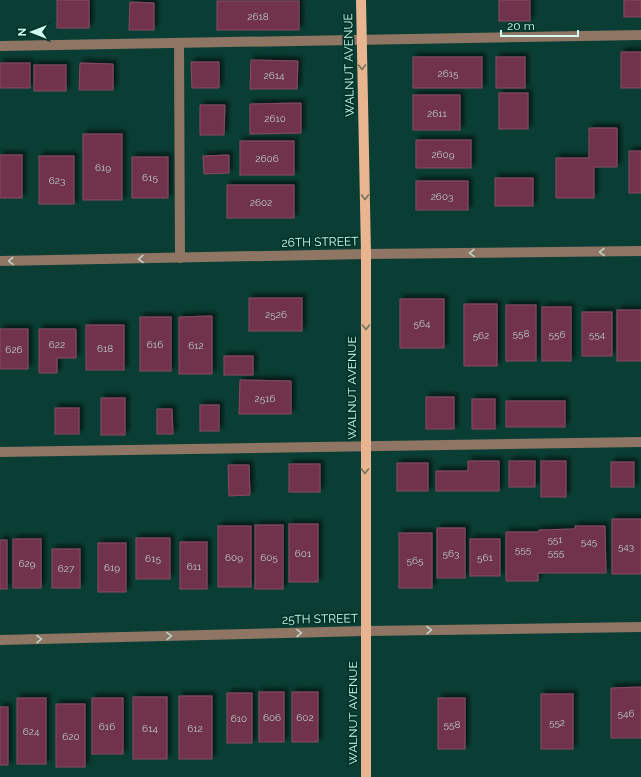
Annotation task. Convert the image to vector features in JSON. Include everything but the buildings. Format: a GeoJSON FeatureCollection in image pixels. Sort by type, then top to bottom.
{"type":"FeatureCollection","features":[{"type":"Feature","properties":{"kind":"main road","name":"WALNUT AVENUE"},"geometry":{"type":"LineString","coordinates":[[361,0],[366,254],[366,777]]}},
{"type":"Feature","properties":{"kind":"street"},"geometry":{"type":"LineString","coordinates":[[0,46],[641,35]]}},
{"type":"Feature","properties":{"kind":"street"},"geometry":{"type":"LineString","coordinates":[[179,43],[180,258]]}},
{"type":"Feature","properties":{"kind":"street","name":"26TH STREET"},"geometry":{"type":"LineString","coordinates":[[0,261],[366,254],[641,251]]}},
{"type":"Feature","properties":{"kind":"street"},"geometry":{"type":"LineString","coordinates":[[0,452],[641,442]]}},
{"type":"Feature","properties":{"kind":"street","name":"25TH STREET"},"geometry":{"type":"LineString","coordinates":[[0,640],[366,631],[641,628]]}}]}
